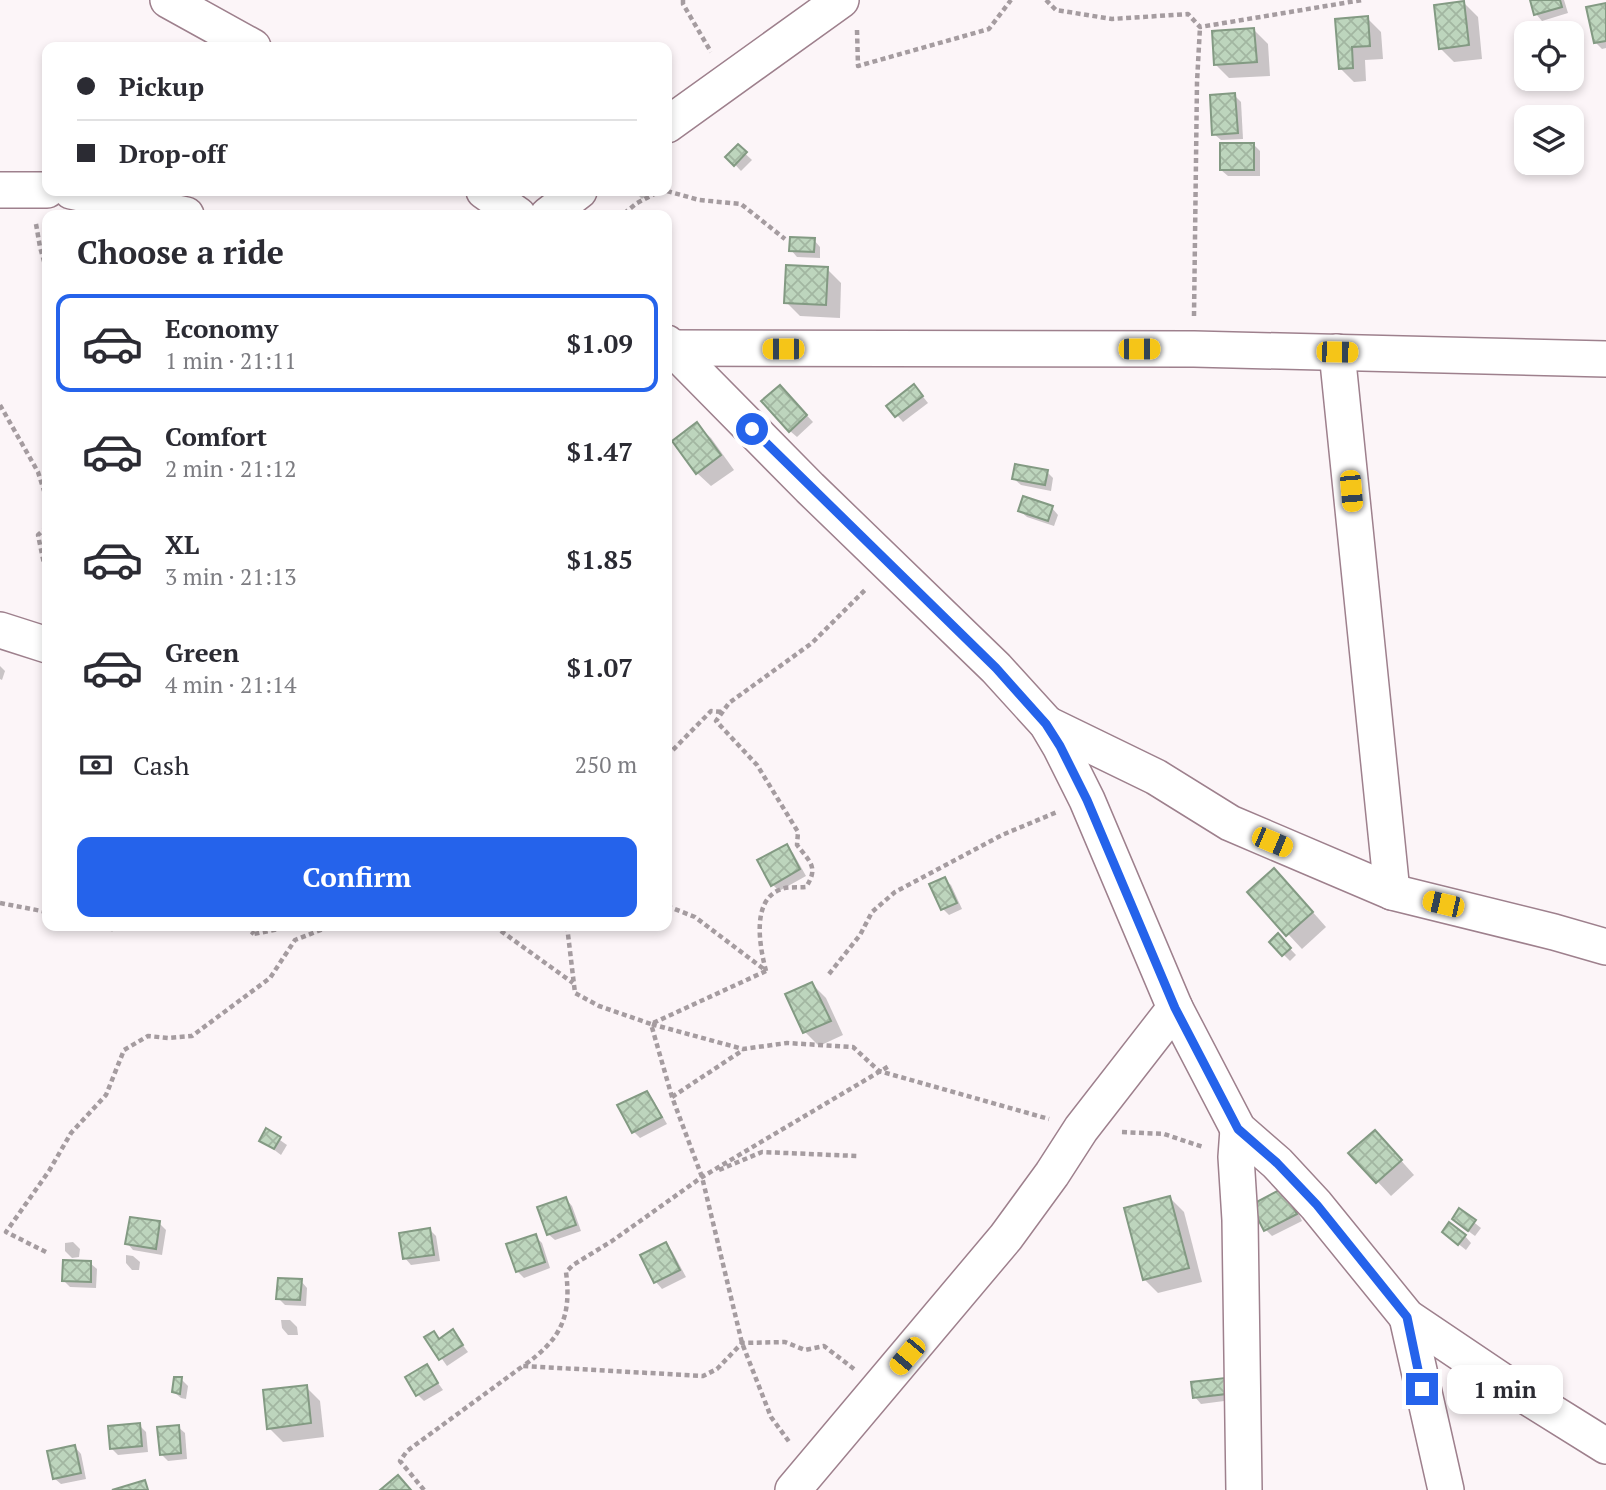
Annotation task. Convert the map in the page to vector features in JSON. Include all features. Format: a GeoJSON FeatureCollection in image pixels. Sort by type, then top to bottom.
{"type":"FeatureCollection","features":[{"type":"Feature","properties":{"kind":"street"},"geometry":{"type":"LineString","coordinates":[[168,0],[244,42]]}},
{"type":"Feature","properties":{"kind":"street"},"geometry":{"type":"LineString","coordinates":[[672,121],[727,80],[849,13]]}},
{"type":"Feature","properties":{"kind":"street"},"geometry":{"type":"LineString","coordinates":[[95,196],[162,210]]}},
{"type":"Feature","properties":{"kind":"street"},"geometry":{"type":"LineString","coordinates":[[491,196],[511,210]]}},
{"type":"Feature","properties":{"kind":"street"},"geometry":{"type":"LineString","coordinates":[[554,210],[573,196]]}},
{"type":"Feature","properties":{"kind":"street"},"geometry":{"type":"LineString","coordinates":[[672,347],[1194,349],[1606,359]]}},
{"type":"Feature","properties":{"kind":"street"},"geometry":{"type":"LineString","coordinates":[[672,350],[996,668],[1046,724],[1060,746],[1087,800],[1175,1008],[1237,1143],[1244,1490]]}},
{"type":"Feature","properties":{"kind":"street"},"geometry":{"type":"LineString","coordinates":[[1337,352],[1392,892]]}},
{"type":"Feature","properties":{"kind":"street"},"geometry":{"type":"LineString","coordinates":[[0,630],[42,643]]}},
{"type":"Feature","properties":{"kind":"street"},"geometry":{"type":"LineString","coordinates":[[1046,724],[1156,777],[1230,823],[1392,892],[1606,947]]}},
{"type":"Feature","properties":{"kind":"street"},"geometry":{"type":"LineString","coordinates":[[793,1490],[1006,1237],[1081,1129],[1175,1008]]}},
{"type":"Feature","properties":{"kind":"street"},"geometry":{"type":"LineString","coordinates":[[1237,1143],[1277,1163],[1317,1205],[1407,1317],[1508,1385],[1606,1446]]}},
{"type":"Feature","properties":{"kind":"street"},"geometry":{"type":"LineString","coordinates":[[1407,1317],[1446,1490]]}},
{"type":"Feature","properties":{"kind":"path"},"geometry":{"type":"LineString","coordinates":[[683,0],[727,80]]}},
{"type":"Feature","properties":{"kind":"path"},"geometry":{"type":"LineString","coordinates":[[849,13],[858,66],[989,29],[1011,0]]}},
{"type":"Feature","properties":{"kind":"path"},"geometry":{"type":"LineString","coordinates":[[1046,0],[1056,10],[1112,19],[1188,14],[1199,27],[1194,349]]}},
{"type":"Feature","properties":{"kind":"path"},"geometry":{"type":"LineString","coordinates":[[1199,27],[1362,0]]}},
{"type":"Feature","properties":{"kind":"path"},"geometry":{"type":"LineString","coordinates":[[26,189],[42,254]]}},
{"type":"Feature","properties":{"kind":"path"},"geometry":{"type":"LineString","coordinates":[[672,192],[699,200],[741,204],[785,239]]}},
{"type":"Feature","properties":{"kind":"path"},"geometry":{"type":"LineString","coordinates":[[628,210],[650,196]]}},
{"type":"Feature","properties":{"kind":"path"},"geometry":{"type":"LineString","coordinates":[[0,405],[38,472],[42,484]]}},
{"type":"Feature","properties":{"kind":"path"},"geometry":{"type":"LineString","coordinates":[[42,531],[38,535],[42,554]]}},
{"type":"Feature","properties":{"kind":"path"},"geometry":{"type":"LineString","coordinates":[[766,971],[759,944],[763,904],[771,894],[782,888],[806,887],[814,876],[813,866],[797,845],[798,832],[757,765],[716,721],[729,703],[812,643],[889,565]]}},
{"type":"Feature","properties":{"kind":"path"},"geometry":{"type":"LineString","coordinates":[[672,751],[711,711],[723,712]]}},
{"type":"Feature","properties":{"kind":"path"},"geometry":{"type":"LineString","coordinates":[[830,974],[860,935],[872,912],[895,892],[1002,835],[1087,800]]}},
{"type":"Feature","properties":{"kind":"path"},"geometry":{"type":"LineString","coordinates":[[0,903],[42,911]]}},
{"type":"Feature","properties":{"kind":"path"},"geometry":{"type":"LineString","coordinates":[[672,908],[695,917],[766,971]]}},
{"type":"Feature","properties":{"kind":"path"},"geometry":{"type":"LineString","coordinates":[[251,931],[254,934]]}},
{"type":"Feature","properties":{"kind":"path"},"geometry":{"type":"LineString","coordinates":[[254,934],[269,931]]}},
{"type":"Feature","properties":{"kind":"path"},"geometry":{"type":"LineString","coordinates":[[0,1234],[6,1232],[49,1171],[71,1133],[106,1094],[124,1050],[148,1036],[192,1036],[270,978],[295,940],[318,931]]}},
{"type":"Feature","properties":{"kind":"path"},"geometry":{"type":"LineString","coordinates":[[502,931],[574,983]]}},
{"type":"Feature","properties":{"kind":"path"},"geometry":{"type":"LineString","coordinates":[[568,931],[575,993],[598,1006],[651,1024],[743,1049],[787,1043],[853,1046],[879,1072],[1005,1104],[1081,1129],[1237,1143]]}},
{"type":"Feature","properties":{"kind":"path"},"geometry":{"type":"LineString","coordinates":[[651,1024],[766,971]]}},
{"type":"Feature","properties":{"kind":"path"},"geometry":{"type":"LineString","coordinates":[[651,1024],[672,1097],[702,1177],[742,1343],[771,1416]]}},
{"type":"Feature","properties":{"kind":"path"},"geometry":{"type":"LineString","coordinates":[[672,1097],[743,1049]]}},
{"type":"Feature","properties":{"kind":"path"},"geometry":{"type":"LineString","coordinates":[[424,1490],[400,1461],[407,1451],[541,1353],[558,1334],[566,1316],[569,1296],[566,1272],[573,1265],[612,1241],[702,1177],[889,1066]]}},
{"type":"Feature","properties":{"kind":"path"},"geometry":{"type":"LineString","coordinates":[[702,1177],[762,1152],[858,1156]]}},
{"type":"Feature","properties":{"kind":"path"},"geometry":{"type":"LineString","coordinates":[[6,1232],[46,1252]]}},
{"type":"Feature","properties":{"kind":"path"},"geometry":{"type":"LineString","coordinates":[[523,1366],[703,1376],[717,1369],[742,1343],[785,1342],[805,1350],[824,1346],[870,1379],[893,1373]]}},
{"type":"Feature","properties":{"kind":"building"},"geometry":{"type":"Polygon","coordinates":[[[1530,0],[1560,0],[1562,7],[1534,15],[1530,0]]]}},
{"type":"Feature","properties":{"kind":"building"},"geometry":{"type":"Polygon","coordinates":[[[1464,1],[1469,45],[1439,49],[1434,5],[1464,1]]]}},
{"type":"Feature","properties":{"kind":"building"},"geometry":{"type":"Polygon","coordinates":[[[1606,3],[1606,41],[1594,43],[1586,7],[1606,3]]]}},
{"type":"Feature","properties":{"kind":"building"},"geometry":{"type":"Polygon","coordinates":[[[1368,16],[1370,46],[1352,47],[1353,68],[1339,69],[1335,19],[1368,16]]]}},
{"type":"Feature","properties":{"kind":"building"},"geometry":{"type":"Polygon","coordinates":[[[1254,28],[1257,62],[1214,65],[1212,31],[1254,28]]]}},
{"type":"Feature","properties":{"kind":"building"},"geometry":{"type":"Polygon","coordinates":[[[1235,93],[1238,133],[1212,135],[1210,95],[1235,93]]]}},
{"type":"Feature","properties":{"kind":"building"},"geometry":{"type":"Polygon","coordinates":[[[1220,143],[1254,143],[1254,170],[1220,170],[1220,143]]]}},
{"type":"Feature","properties":{"kind":"building"},"geometry":{"type":"Polygon","coordinates":[[[738,144],[747,152],[734,166],[725,157],[738,144]]]}},
{"type":"Feature","properties":{"kind":"building"},"geometry":{"type":"Polygon","coordinates":[[[790,237],[815,238],[814,252],[789,251],[790,237]]]}},
{"type":"Feature","properties":{"kind":"building"},"geometry":{"type":"Polygon","coordinates":[[[786,265],[828,267],[826,305],[784,303],[786,265]]]}},
{"type":"Feature","properties":{"kind":"building"},"geometry":{"type":"Polygon","coordinates":[[[914,384],[923,396],[895,417],[886,406],[914,384]]]}},
{"type":"Feature","properties":{"kind":"building"},"geometry":{"type":"Polygon","coordinates":[[[780,385],[807,415],[789,432],[761,401],[780,385]]]}},
{"type":"Feature","properties":{"kind":"building"},"geometry":{"type":"Polygon","coordinates":[[[697,422],[721,455],[696,474],[672,441],[697,422]]]}},
{"type":"Feature","properties":{"kind":"building"},"geometry":{"type":"Polygon","coordinates":[[[1015,464],[1048,470],[1045,485],[1012,479],[1015,464]]]}},
{"type":"Feature","properties":{"kind":"building"},"geometry":{"type":"Polygon","coordinates":[[[1023,496],[1053,506],[1048,521],[1018,511],[1023,496]]]}},
{"type":"Feature","properties":{"kind":"building"},"geometry":{"type":"Polygon","coordinates":[[[787,844],[800,869],[771,886],[757,860],[787,844]]]}},
{"type":"Feature","properties":{"kind":"building"},"geometry":{"type":"Polygon","coordinates":[[[1274,868],[1313,912],[1286,936],[1247,892],[1274,868]]]}},
{"type":"Feature","properties":{"kind":"building"},"geometry":{"type":"Polygon","coordinates":[[[945,877],[957,903],[941,910],[929,884],[945,877]]]}},
{"type":"Feature","properties":{"kind":"building"},"geometry":{"type":"Polygon","coordinates":[[[1278,933],[1291,948],[1282,956],[1269,942],[1278,933]]]}},
{"type":"Feature","properties":{"kind":"building"},"geometry":{"type":"Polygon","coordinates":[[[812,982],[831,1021],[803,1033],[785,994],[812,982]]]}},
{"type":"Feature","properties":{"kind":"building"},"geometry":{"type":"Polygon","coordinates":[[[647,1091],[662,1117],[632,1133],[617,1105],[647,1091]]]}},
{"type":"Feature","properties":{"kind":"building"},"geometry":{"type":"Polygon","coordinates":[[[266,1128],[281,1137],[274,1149],[259,1141],[266,1128]]]}},
{"type":"Feature","properties":{"kind":"building"},"geometry":{"type":"Polygon","coordinates":[[[1375,1130],[1402,1160],[1376,1183],[1348,1153],[1375,1130]]]}},
{"type":"Feature","properties":{"kind":"building"},"geometry":{"type":"Polygon","coordinates":[[[1283,1188],[1297,1214],[1264,1231],[1251,1205],[1283,1188]]]}},
{"type":"Feature","properties":{"kind":"building"},"geometry":{"type":"Polygon","coordinates":[[[1170,1196],[1189,1268],[1143,1280],[1124,1208],[1170,1196]]]}},
{"type":"Feature","properties":{"kind":"building"},"geometry":{"type":"Polygon","coordinates":[[[566,1197],[576,1225],[547,1235],[537,1207],[566,1197]]]}},
{"type":"Feature","properties":{"kind":"building"},"geometry":{"type":"Polygon","coordinates":[[[1459,1208],[1476,1220],[1468,1231],[1452,1219],[1459,1208]]]}},
{"type":"Feature","properties":{"kind":"building"},"geometry":{"type":"Polygon","coordinates":[[[130,1217],[160,1221],[156,1249],[125,1244],[130,1217]]]}},
{"type":"Feature","properties":{"kind":"building"},"geometry":{"type":"Polygon","coordinates":[[[1449,1222],[1466,1235],[1458,1245],[1442,1232],[1449,1222]]]}},
{"type":"Feature","properties":{"kind":"building"},"geometry":{"type":"Polygon","coordinates":[[[430,1228],[434,1255],[403,1259],[399,1233],[430,1228]]]}},
{"type":"Feature","properties":{"kind":"building"},"geometry":{"type":"Polygon","coordinates":[[[536,1234],[545,1262],[516,1272],[506,1244],[536,1234]]]}},
{"type":"Feature","properties":{"kind":"building"},"geometry":{"type":"Polygon","coordinates":[[[666,1242],[680,1270],[654,1283],[640,1255],[666,1242]]]}},
{"type":"Feature","properties":{"kind":"building"},"geometry":{"type":"Polygon","coordinates":[[[63,1260],[91,1261],[91,1282],[62,1281],[63,1260]]]}},
{"type":"Feature","properties":{"kind":"building"},"geometry":{"type":"Polygon","coordinates":[[[278,1278],[302,1279],[300,1300],[276,1299],[278,1278]]]}},
{"type":"Feature","properties":{"kind":"building"},"geometry":{"type":"Polygon","coordinates":[[[453,1329],[463,1345],[439,1360],[424,1337],[434,1331],[439,1339],[453,1329]]]}},
{"type":"Feature","properties":{"kind":"building"},"geometry":{"type":"Polygon","coordinates":[[[427,1364],[438,1383],[416,1396],[405,1377],[427,1364]]]}},
{"type":"Feature","properties":{"kind":"building"},"geometry":{"type":"Polygon","coordinates":[[[174,1377],[182,1377],[180,1394],[172,1392],[174,1377]]]}},
{"type":"Feature","properties":{"kind":"building"},"geometry":{"type":"Polygon","coordinates":[[[1225,1378],[1226,1394],[1193,1398],[1191,1382],[1225,1378]]]}},
{"type":"Feature","properties":{"kind":"building"},"geometry":{"type":"Polygon","coordinates":[[[307,1385],[311,1423],[267,1429],[263,1390],[307,1385]]]}},
{"type":"Feature","properties":{"kind":"building"},"geometry":{"type":"Polygon","coordinates":[[[140,1423],[142,1446],[110,1449],[108,1426],[140,1423]]]}},
{"type":"Feature","properties":{"kind":"building"},"geometry":{"type":"Polygon","coordinates":[[[179,1425],[181,1453],[160,1455],[157,1427],[179,1425]]]}},
{"type":"Feature","properties":{"kind":"building"},"geometry":{"type":"Polygon","coordinates":[[[75,1445],[81,1473],[53,1479],[47,1451],[75,1445]]]}},
{"type":"Feature","properties":{"kind":"building"},"geometry":{"type":"Polygon","coordinates":[[[398,1475],[411,1490],[380,1490],[398,1475]]]}},
{"type":"Feature","properties":{"kind":"building"},"geometry":{"type":"Polygon","coordinates":[[[145,1480],[148,1490],[112,1490],[145,1480]]]}},
{"type":"Feature","properties":{"kind":"route"},"geometry":{"type":"LineString","coordinates":[[752,429],[996,668],[1046,724],[1087,800],[1175,1008],[1238,1129],[1277,1163],[1317,1205],[1407,1317],[1422,1389]]}}]}
